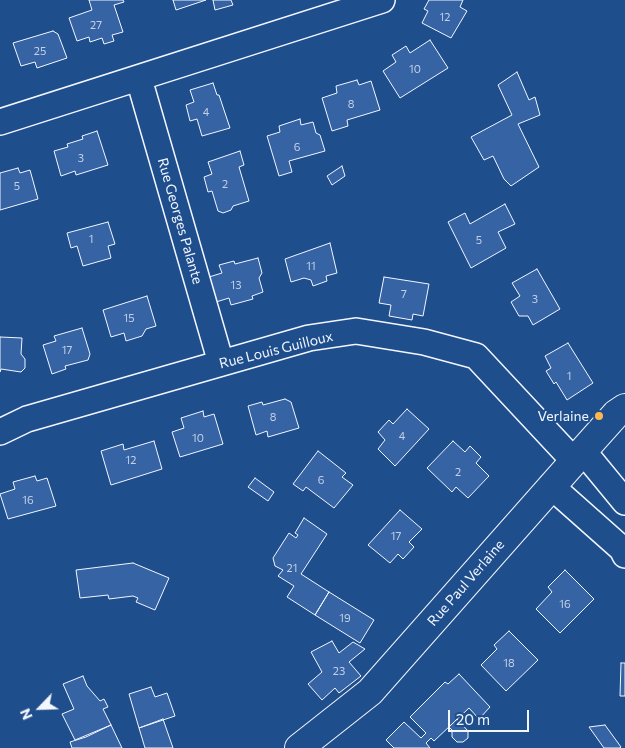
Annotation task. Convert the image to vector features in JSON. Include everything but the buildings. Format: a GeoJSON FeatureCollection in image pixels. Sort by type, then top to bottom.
{"type":"FeatureCollection","features":[{"type":"Feature","properties":{"kind":"street"},"geometry":{"type":"LineString","coordinates":[[0,122],[382,0]]}},
{"type":"Feature","properties":{"kind":"street","name":"Rue Georges Palante"},"geometry":{"type":"LineString","coordinates":[[139,79],[221,364]]}},
{"type":"Feature","properties":{"kind":"street","name":"Rue Louis Guilloux"},"geometry":{"type":"LineString","coordinates":[[0,432],[27,419],[309,338],[356,331],[424,342],[476,356],[625,502]]}},
{"type":"Feature","properties":{"kind":"street","name":"Rue Paul Verlaine"},"geometry":{"type":"LineString","coordinates":[[299,748],[370,692],[551,486],[616,414],[625,408]]}},
{"type":"Feature","properties":{"kind":"street"},"geometry":{"type":"LineString","coordinates":[[551,486],[622,549],[625,555]]}},
{"type":"Feature","properties":{"kind":"place","name":"Verlaine"},"geometry":{"type":"Point","coordinates":[599,416]}}]}
